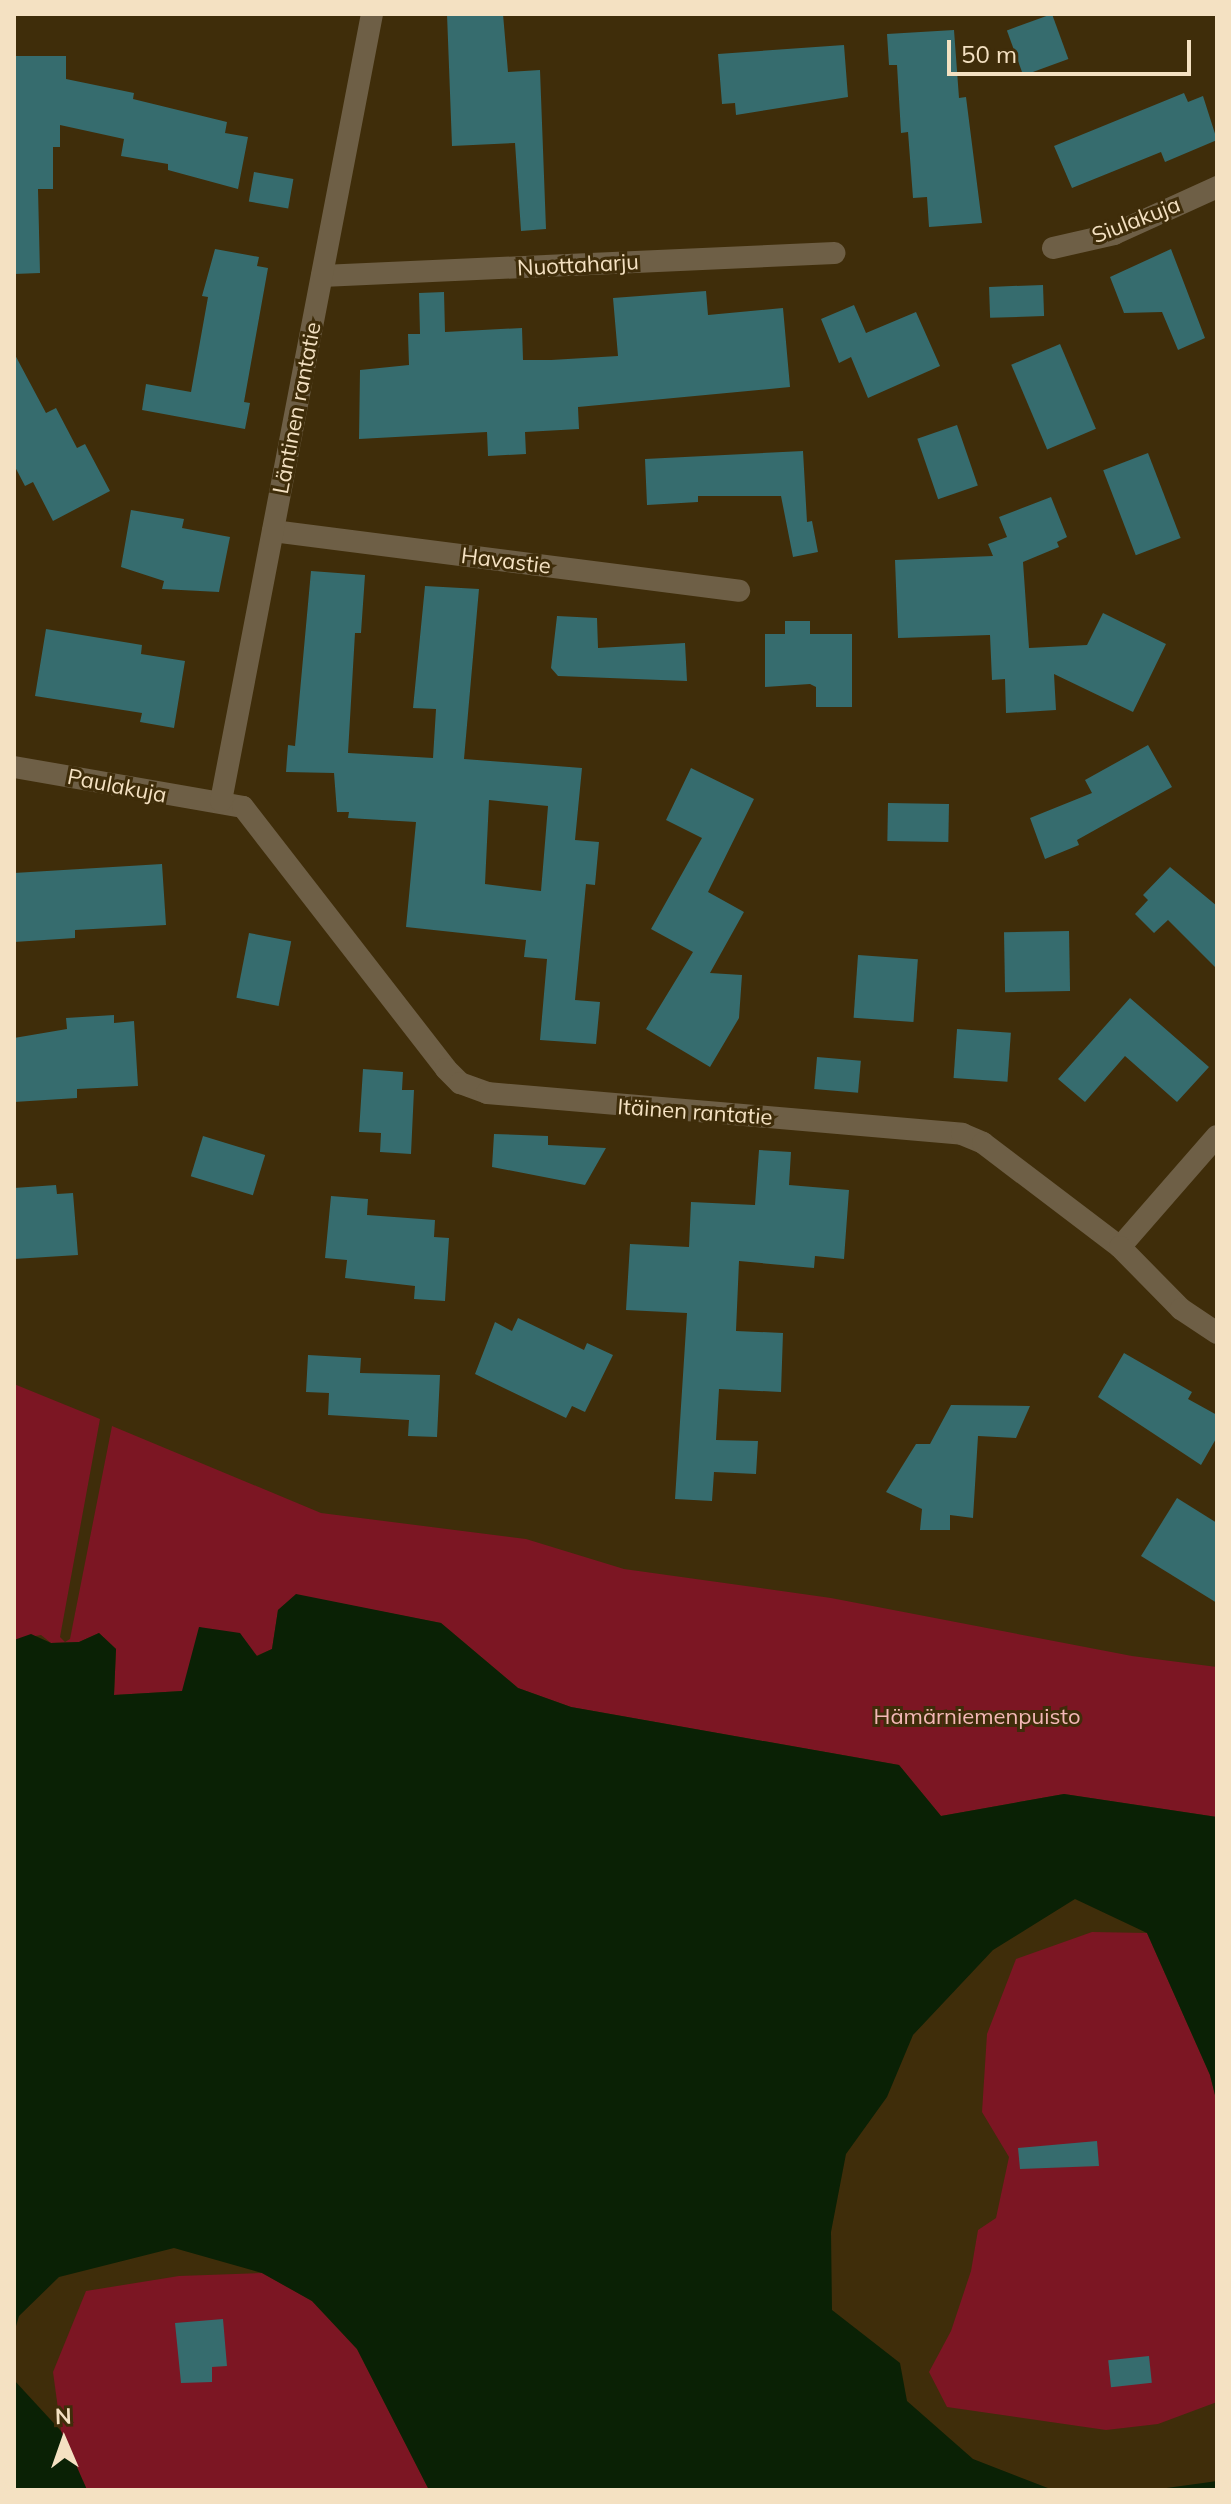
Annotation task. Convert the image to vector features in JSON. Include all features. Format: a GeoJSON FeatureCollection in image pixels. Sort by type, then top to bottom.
{"type":"FeatureCollection","features":[{"type":"Feature","properties":{"kind":"street","name":"Läntinen rantatie"},"geometry":{"type":"LineString","coordinates":[[221,801],[372,14]]}},
{"type":"Feature","properties":{"kind":"street","name":"Siulakuja"},"geometry":{"type":"LineString","coordinates":[[1053,248],[1114,234],[1217,187]]}},
{"type":"Feature","properties":{"kind":"street","name":"Nuottaharju"},"geometry":{"type":"LineString","coordinates":[[322,276],[834,253]]}},
{"type":"Feature","properties":{"kind":"street","name":"Havastie"},"geometry":{"type":"LineString","coordinates":[[273,531],[739,591]]}},
{"type":"Feature","properties":{"kind":"street","name":"Paulakuja"},"geometry":{"type":"LineString","coordinates":[[14,767],[197,801],[221,801]]}},
{"type":"Feature","properties":{"kind":"street","name":"Itäinen rantatie"},"geometry":{"type":"LineString","coordinates":[[221,801],[243,807],[460,1083],[487,1093],[592,1104],[962,1134],[996,1152],[1120,1247],[1181,1309],[1217,1333]]}},
{"type":"Feature","properties":{"kind":"street"},"geometry":{"type":"LineString","coordinates":[[1120,1247],[1217,1136]]}},
{"type":"Feature","properties":{"kind":"green space","name":"Hämärniemenpuisto"},"geometry":{"type":"Polygon","coordinates":[[[14,1384],[100,1419],[60,1637],[65,1642],[70,1639],[112,1426],[321,1513],[526,1539],[624,1569],[831,1598],[1132,1656],[1217,1667],[1217,1817],[1064,1794],[941,1816],[899,1765],[571,1707],[518,1688],[441,1623],[296,1595],[278,1610],[272,1649],[256,1656],[200,1627],[183,1691],[114,1695],[116,1649],[99,1633],[79,1642],[51,1643],[41,1635],[14,1640],[14,1384]]]}},
{"type":"Feature","properties":{"kind":"green space"},"geometry":{"type":"Polygon","coordinates":[[[1092,1932],[1147,1933],[1210,2075],[1217,2103],[1217,2402],[1158,2424],[1106,2430],[947,2407],[929,2372],[951,2331],[971,2271],[978,2230],[996,2218],[1009,2157],[982,2112],[987,2034],[1016,1959],[1092,1932]]]}},
{"type":"Feature","properties":{"kind":"green space"},"geometry":{"type":"Polygon","coordinates":[[[262,2273],[312,2301],[357,2349],[429,2490],[87,2490],[61,2431],[53,2372],[86,2291],[179,2276],[262,2273]]]}},
{"type":"Feature","properties":{"kind":"shaded area"},"geometry":{"type":"Polygon","coordinates":[[[296,1594],[441,1623],[518,1688],[571,1707],[899,1765],[941,1816],[1064,1794],[1217,1817],[1217,2103],[1210,2075],[1147,1933],[1075,1899],[993,1950],[913,2035],[887,2097],[846,2154],[831,2232],[832,2310],[900,2363],[907,2401],[973,2459],[1053,2490],[429,2490],[357,2349],[312,2301],[262,2273],[174,2248],[59,2277],[19,2316],[14,2333],[14,1640],[31,1634],[51,1643],[79,1642],[99,1633],[116,1649],[114,1695],[182,1691],[199,1627],[240,1633],[257,1656],[272,1649],[278,1610],[296,1594]]]}},
{"type":"Feature","properties":{"kind":"shaded area"},"geometry":{"type":"Polygon","coordinates":[[[14,2380],[61,2431],[87,2490],[14,2490],[14,2380]]]}},
{"type":"Feature","properties":{"kind":"shaded area"},"geometry":{"type":"Polygon","coordinates":[[[1217,2481],[1217,2490],[1152,2490],[1203,2483],[1217,2481]]]}},
{"type":"Feature","properties":{"kind":"building"},"geometry":{"type":"Polygon","coordinates":[[[447,14],[503,14],[508,72],[540,70],[546,229],[521,231],[515,143],[452,146],[447,14]]]}},
{"type":"Feature","properties":{"kind":"building"},"geometry":{"type":"Polygon","coordinates":[[[1052,14],[1068,59],[1023,76],[1007,30],[1052,14]]]}},
{"type":"Feature","properties":{"kind":"building"},"geometry":{"type":"Polygon","coordinates":[[[954,30],[959,98],[966,97],[982,223],[929,227],[927,197],[913,198],[908,132],[901,133],[897,65],[889,65],[887,34],[954,30]]]}},
{"type":"Feature","properties":{"kind":"building"},"geometry":{"type":"Polygon","coordinates":[[[844,45],[848,97],[736,115],[735,103],[722,104],[718,54],[844,45]]]}},
{"type":"Feature","properties":{"kind":"building"},"geometry":{"type":"Polygon","coordinates":[[[14,56],[66,56],[66,79],[134,93],[133,99],[227,122],[225,133],[248,137],[238,189],[168,170],[168,164],[121,156],[124,139],[60,125],[60,147],[53,147],[53,189],[38,189],[40,273],[14,274],[14,56]]]}},
{"type":"Feature","properties":{"kind":"building"},"geometry":{"type":"Polygon","coordinates":[[[1184,93],[1188,102],[1203,96],[1217,140],[1165,162],[1161,152],[1072,188],[1054,146],[1184,93]]]}},
{"type":"Feature","properties":{"kind":"building"},"geometry":{"type":"Polygon","coordinates":[[[254,172],[293,179],[288,208],[249,202],[254,172]]]}},
{"type":"Feature","properties":{"kind":"building"},"geometry":{"type":"Polygon","coordinates":[[[215,249],[259,257],[257,266],[268,268],[244,402],[250,403],[245,429],[142,410],[146,384],[191,392],[208,297],[202,296],[215,249]]]}},
{"type":"Feature","properties":{"kind":"building"},"geometry":{"type":"Polygon","coordinates":[[[1171,249],[1205,338],[1178,350],[1162,312],[1124,313],[1110,277],[1171,249]]]}},
{"type":"Feature","properties":{"kind":"building"},"geometry":{"type":"Polygon","coordinates":[[[1043,285],[1044,316],[990,318],[989,287],[1043,285]]]}},
{"type":"Feature","properties":{"kind":"building"},"geometry":{"type":"Polygon","coordinates":[[[706,291],[708,315],[783,308],[790,387],[578,407],[579,429],[525,432],[526,454],[488,456],[487,432],[359,439],[360,370],[409,365],[408,334],[420,334],[419,293],[444,292],[445,332],[522,328],[523,360],[551,360],[618,356],[613,298],[706,291]]]}},
{"type":"Feature","properties":{"kind":"building"},"geometry":{"type":"Polygon","coordinates":[[[854,305],[866,333],[916,312],[940,366],[868,398],[851,357],[839,363],[821,319],[854,305]]]}},
{"type":"Feature","properties":{"kind":"building"},"geometry":{"type":"Polygon","coordinates":[[[1060,344],[1096,429],[1047,449],[1011,365],[1060,344]]]}},
{"type":"Feature","properties":{"kind":"building"},"geometry":{"type":"Polygon","coordinates":[[[14,353],[46,413],[56,408],[77,448],[85,444],[110,491],[53,521],[33,482],[25,486],[14,465],[14,353]]]}},
{"type":"Feature","properties":{"kind":"building"},"geometry":{"type":"Polygon","coordinates":[[[957,425],[978,486],[938,499],[917,439],[957,425]]]}},
{"type":"Feature","properties":{"kind":"building"},"geometry":{"type":"Polygon","coordinates":[[[803,451],[807,522],[812,521],[818,552],[793,557],[781,496],[698,496],[698,502],[647,505],[645,459],[803,451]]]}},
{"type":"Feature","properties":{"kind":"building"},"geometry":{"type":"Polygon","coordinates":[[[1148,453],[1181,538],[1136,555],[1103,470],[1148,453]]]}},
{"type":"Feature","properties":{"kind":"building"},"geometry":{"type":"Polygon","coordinates":[[[1051,497],[1067,537],[1057,542],[1059,547],[1023,562],[1029,648],[1087,645],[1103,613],[1166,644],[1133,712],[1054,674],[1056,710],[1006,713],[1005,679],[992,680],[990,635],[898,638],[895,560],[993,556],[988,544],[1007,537],[999,517],[1051,497]]]}},
{"type":"Feature","properties":{"kind":"building"},"geometry":{"type":"Polygon","coordinates":[[[131,510],[184,519],[182,528],[230,537],[219,592],[162,589],[164,581],[121,567],[131,510]]]}},
{"type":"Feature","properties":{"kind":"building"},"geometry":{"type":"Polygon","coordinates":[[[311,571],[365,575],[361,633],[355,633],[348,753],[433,758],[436,709],[413,708],[425,586],[479,589],[464,759],[582,768],[575,840],[599,842],[595,885],[586,884],[575,1000],[600,1002],[596,1044],[540,1040],[547,959],[524,957],[526,940],[406,927],[416,822],[348,818],[349,812],[337,812],[334,773],[286,772],[288,745],[295,746],[311,571]],[[489,800],[485,884],[541,891],[548,806],[489,800]]]}},
{"type":"Feature","properties":{"kind":"building"},"geometry":{"type":"Polygon","coordinates":[[[557,616],[597,618],[598,648],[685,643],[687,681],[558,676],[551,668],[557,616]]]}},
{"type":"Feature","properties":{"kind":"building"},"geometry":{"type":"Polygon","coordinates":[[[785,621],[810,621],[810,634],[852,634],[852,707],[816,707],[816,687],[810,684],[765,687],[765,634],[785,634],[785,621]]]}},
{"type":"Feature","properties":{"kind":"building"},"geometry":{"type":"Polygon","coordinates":[[[46,629],[142,645],[141,654],[185,661],[174,728],[140,722],[142,713],[35,696],[46,629]]]}},
{"type":"Feature","properties":{"kind":"building"},"geometry":{"type":"Polygon","coordinates":[[[1148,745],[1172,787],[1077,840],[1079,845],[1045,859],[1030,818],[1092,793],[1085,780],[1148,745]]]}},
{"type":"Feature","properties":{"kind":"building"},"geometry":{"type":"Polygon","coordinates":[[[691,768],[754,799],[708,892],[744,912],[710,973],[742,975],[739,1018],[710,1067],[646,1029],[693,952],[651,929],[702,838],[666,820],[691,768]]]}},
{"type":"Feature","properties":{"kind":"building"},"geometry":{"type":"Polygon","coordinates":[[[888,803],[949,804],[948,842],[887,841],[888,803]]]}},
{"type":"Feature","properties":{"kind":"building"},"geometry":{"type":"Polygon","coordinates":[[[162,864],[166,925],[75,930],[75,938],[14,942],[14,873],[162,864]]]}},
{"type":"Feature","properties":{"kind":"building"},"geometry":{"type":"Polygon","coordinates":[[[1170,867],[1217,906],[1217,969],[1168,920],[1154,933],[1135,914],[1148,900],[1143,895],[1170,867]]]}},
{"type":"Feature","properties":{"kind":"building"},"geometry":{"type":"Polygon","coordinates":[[[1069,931],[1070,991],[1005,992],[1004,932],[1069,931]]]}},
{"type":"Feature","properties":{"kind":"building"},"geometry":{"type":"Polygon","coordinates":[[[249,933],[291,941],[279,1006],[236,998],[249,933]]]}},
{"type":"Feature","properties":{"kind":"building"},"geometry":{"type":"Polygon","coordinates":[[[858,955],[918,959],[913,1022],[854,1018],[858,955]]]}},
{"type":"Feature","properties":{"kind":"building"},"geometry":{"type":"Polygon","coordinates":[[[1130,998],[1209,1067],[1177,1102],[1125,1056],[1085,1102],[1058,1079],[1130,998]]]}},
{"type":"Feature","properties":{"kind":"building"},"geometry":{"type":"Polygon","coordinates":[[[114,1015],[114,1023],[134,1021],[138,1086],[77,1089],[77,1098],[14,1102],[14,1038],[67,1029],[66,1018],[114,1015]]]}},
{"type":"Feature","properties":{"kind":"building"},"geometry":{"type":"Polygon","coordinates":[[[957,1029],[1011,1033],[1007,1082],[954,1078],[957,1029]]]}},
{"type":"Feature","properties":{"kind":"building"},"geometry":{"type":"Polygon","coordinates":[[[817,1057],[861,1061],[858,1093],[814,1089],[817,1057]]]}},
{"type":"Feature","properties":{"kind":"building"},"geometry":{"type":"Polygon","coordinates":[[[363,1069],[403,1072],[402,1090],[414,1090],[411,1154],[380,1152],[381,1133],[359,1132],[363,1069]]]}},
{"type":"Feature","properties":{"kind":"building"},"geometry":{"type":"Polygon","coordinates":[[[494,1134],[548,1136],[548,1145],[606,1148],[585,1185],[492,1167],[494,1134]]]}},
{"type":"Feature","properties":{"kind":"building"},"geometry":{"type":"Polygon","coordinates":[[[203,1136],[265,1155],[253,1195],[191,1176],[203,1136]]]}},
{"type":"Feature","properties":{"kind":"building"},"geometry":{"type":"Polygon","coordinates":[[[759,1150],[791,1152],[789,1185],[849,1190],[844,1259],[815,1256],[814,1268],[739,1261],[736,1331],[783,1333],[781,1392],[719,1389],[716,1440],[758,1441],[756,1474],[714,1472],[712,1501],[675,1499],[687,1313],[626,1310],[630,1244],[689,1247],[691,1202],[755,1205],[759,1150]]]}},
{"type":"Feature","properties":{"kind":"building"},"geometry":{"type":"Polygon","coordinates":[[[56,1185],[57,1194],[73,1193],[78,1255],[14,1259],[14,1188],[56,1185]]]}},
{"type":"Feature","properties":{"kind":"building"},"geometry":{"type":"Polygon","coordinates":[[[331,1196],[368,1199],[367,1215],[435,1220],[434,1237],[449,1238],[445,1301],[414,1299],[415,1286],[345,1278],[347,1260],[325,1258],[331,1196]]]}},
{"type":"Feature","properties":{"kind":"building"},"geometry":{"type":"Polygon","coordinates":[[[518,1318],[584,1350],[587,1343],[613,1355],[585,1412],[572,1406],[566,1418],[475,1374],[495,1322],[512,1331],[518,1318]]]}},
{"type":"Feature","properties":{"kind":"building"},"geometry":{"type":"Polygon","coordinates":[[[1124,1353],[1192,1392],[1188,1399],[1217,1415],[1217,1437],[1201,1465],[1098,1397],[1124,1353]]]}},
{"type":"Feature","properties":{"kind":"building"},"geometry":{"type":"Polygon","coordinates":[[[308,1355],[361,1358],[360,1373],[440,1375],[437,1437],[408,1436],[409,1420],[328,1415],[329,1393],[306,1392],[308,1355]]]}},
{"type":"Feature","properties":{"kind":"building"},"geometry":{"type":"Polygon","coordinates":[[[951,1405],[1030,1406],[1016,1438],[978,1436],[973,1518],[950,1515],[950,1530],[920,1530],[922,1509],[886,1492],[916,1444],[930,1444],[951,1405]]]}},
{"type":"Feature","properties":{"kind":"building"},"geometry":{"type":"Polygon","coordinates":[[[1177,1498],[1217,1523],[1217,1603],[1141,1556],[1177,1498]]]}},
{"type":"Feature","properties":{"kind":"building"},"geometry":{"type":"Polygon","coordinates":[[[1097,2141],[1099,2166],[1020,2169],[1018,2148],[1097,2141]]]}},
{"type":"Feature","properties":{"kind":"building"},"geometry":{"type":"Polygon","coordinates":[[[223,2319],[227,2366],[212,2367],[212,2382],[181,2383],[175,2323],[223,2319]]]}},
{"type":"Feature","properties":{"kind":"building"},"geometry":{"type":"Polygon","coordinates":[[[1149,2356],[1152,2383],[1111,2387],[1108,2360],[1149,2356]]]}}]}
